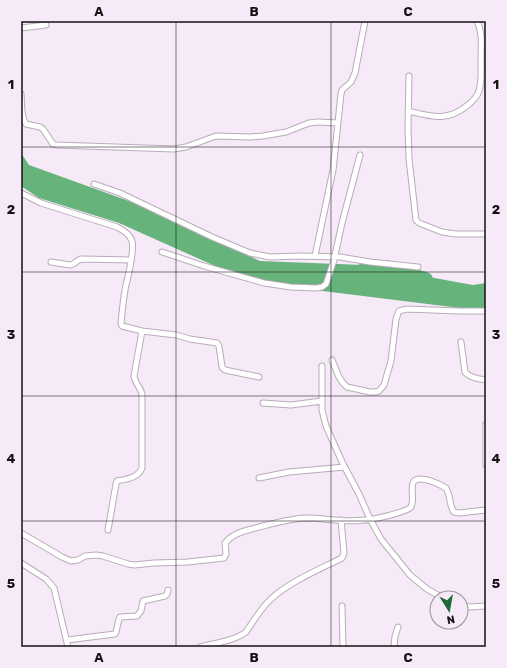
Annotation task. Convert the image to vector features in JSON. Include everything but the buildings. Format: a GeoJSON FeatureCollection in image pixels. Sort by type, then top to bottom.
{"type":"FeatureCollection","features":[{"type":"Feature","properties":{"kind":"street"},"geometry":{"type":"LineString","coordinates":[[316,256],[333,170],[342,90],[350,82],[355,73],[365,21]]}},
{"type":"Feature","properties":{"kind":"street"},"geometry":{"type":"LineString","coordinates":[[408,111],[432,117],[446,116],[457,113],[474,100],[479,90],[481,73],[482,34],[477,21]]}},
{"type":"Feature","properties":{"kind":"street"},"geometry":{"type":"LineString","coordinates":[[21,28],[46,25]]}},
{"type":"Feature","properties":{"kind":"street"},"geometry":{"type":"LineString","coordinates":[[409,76],[409,159],[416,220],[442,232],[486,234]]}},
{"type":"Feature","properties":{"kind":"street"},"geometry":{"type":"LineString","coordinates":[[21,94],[23,125],[40,127],[53,144],[56,145],[174,148],[186,147],[216,136],[256,136],[286,132],[309,123],[338,123]]}},
{"type":"Feature","properties":{"kind":"street"},"geometry":{"type":"LineString","coordinates":[[162,252],[264,283],[290,287],[322,287],[326,284],[335,258],[342,224],[360,155]]}},
{"type":"Feature","properties":{"kind":"street"},"geometry":{"type":"LineString","coordinates":[[94,184],[120,193],[212,237],[250,253],[270,257],[340,257],[418,267]]}},
{"type":"Feature","properties":{"kind":"street"},"geometry":{"type":"LineString","coordinates":[[21,193],[41,204],[117,227],[127,234],[132,242],[131,260],[121,324],[122,326],[142,331],[217,343],[219,346],[222,367],[225,370],[259,377]]}},
{"type":"Feature","properties":{"kind":"street"},"geometry":{"type":"LineString","coordinates":[[51,262],[72,265],[81,259],[131,260]]}},
{"type":"Feature","properties":{"kind":"street"},"geometry":{"type":"LineString","coordinates":[[332,360],[339,377],[347,387],[370,392],[379,391],[384,385],[391,361],[396,318],[399,311],[407,309],[457,312],[486,311]]}},
{"type":"Feature","properties":{"kind":"street"},"geometry":{"type":"LineString","coordinates":[[108,530],[117,481],[138,476],[142,468],[142,394],[141,389],[134,380],[134,376],[142,331]]}},
{"type":"Feature","properties":{"kind":"street"},"geometry":{"type":"LineString","coordinates":[[461,342],[465,372],[467,375],[486,380]]}},
{"type":"Feature","properties":{"kind":"street"},"geometry":{"type":"LineString","coordinates":[[322,366],[322,410],[326,426],[345,467],[381,539],[410,575],[429,590]]}},
{"type":"Feature","properties":{"kind":"street"},"geometry":{"type":"LineString","coordinates":[[263,403],[291,405],[322,401]]}},
{"type":"Feature","properties":{"kind":"street"},"geometry":{"type":"LineString","coordinates":[[486,424],[486,465]]}},
{"type":"Feature","properties":{"kind":"street"},"geometry":{"type":"LineString","coordinates":[[260,478],[289,472],[345,467]]}},
{"type":"Feature","properties":{"kind":"street"},"geometry":{"type":"LineString","coordinates":[[21,534],[71,561],[78,560],[86,556],[96,555],[134,565],[224,558],[226,556],[225,543],[229,538],[244,531],[281,521],[306,518],[364,520],[408,510],[412,503],[413,484],[416,479],[426,479],[446,488],[454,512],[459,513],[486,510]]}},
{"type":"Feature","properties":{"kind":"street"},"geometry":{"type":"LineString","coordinates":[[200,647],[243,635],[268,601],[280,591],[342,558],[344,553],[341,520]]}},
{"type":"Feature","properties":{"kind":"street"},"geometry":{"type":"LineString","coordinates":[[21,563],[46,579],[54,588],[68,647]]}},
{"type":"Feature","properties":{"kind":"street"},"geometry":{"type":"LineString","coordinates":[[67,640],[115,634],[120,617],[137,616],[141,611],[143,601],[164,596],[167,594],[168,590]]}},
{"type":"Feature","properties":{"kind":"street"},"geometry":{"type":"LineString","coordinates":[[342,606],[343,647]]}},
{"type":"Feature","properties":{"kind":"street"},"geometry":{"type":"LineString","coordinates":[[469,607],[486,606]]}},
{"type":"Feature","properties":{"kind":"street"},"geometry":{"type":"LineString","coordinates":[[394,647],[398,627]]}},
{"type":"Feature","properties":{"kind":"shaded area"},"geometry":{"type":"Polygon","coordinates":[[[21,153],[29,165],[140,205],[260,261],[363,265],[473,285],[486,283],[486,309],[468,309],[258,283],[244,279],[119,223],[39,198],[21,186],[21,153]]]}},
{"type":"Feature","properties":{"kind":"waterway"},"geometry":{"type":"LineString","coordinates":[[362,269],[388,266],[427,278]]}}]}
